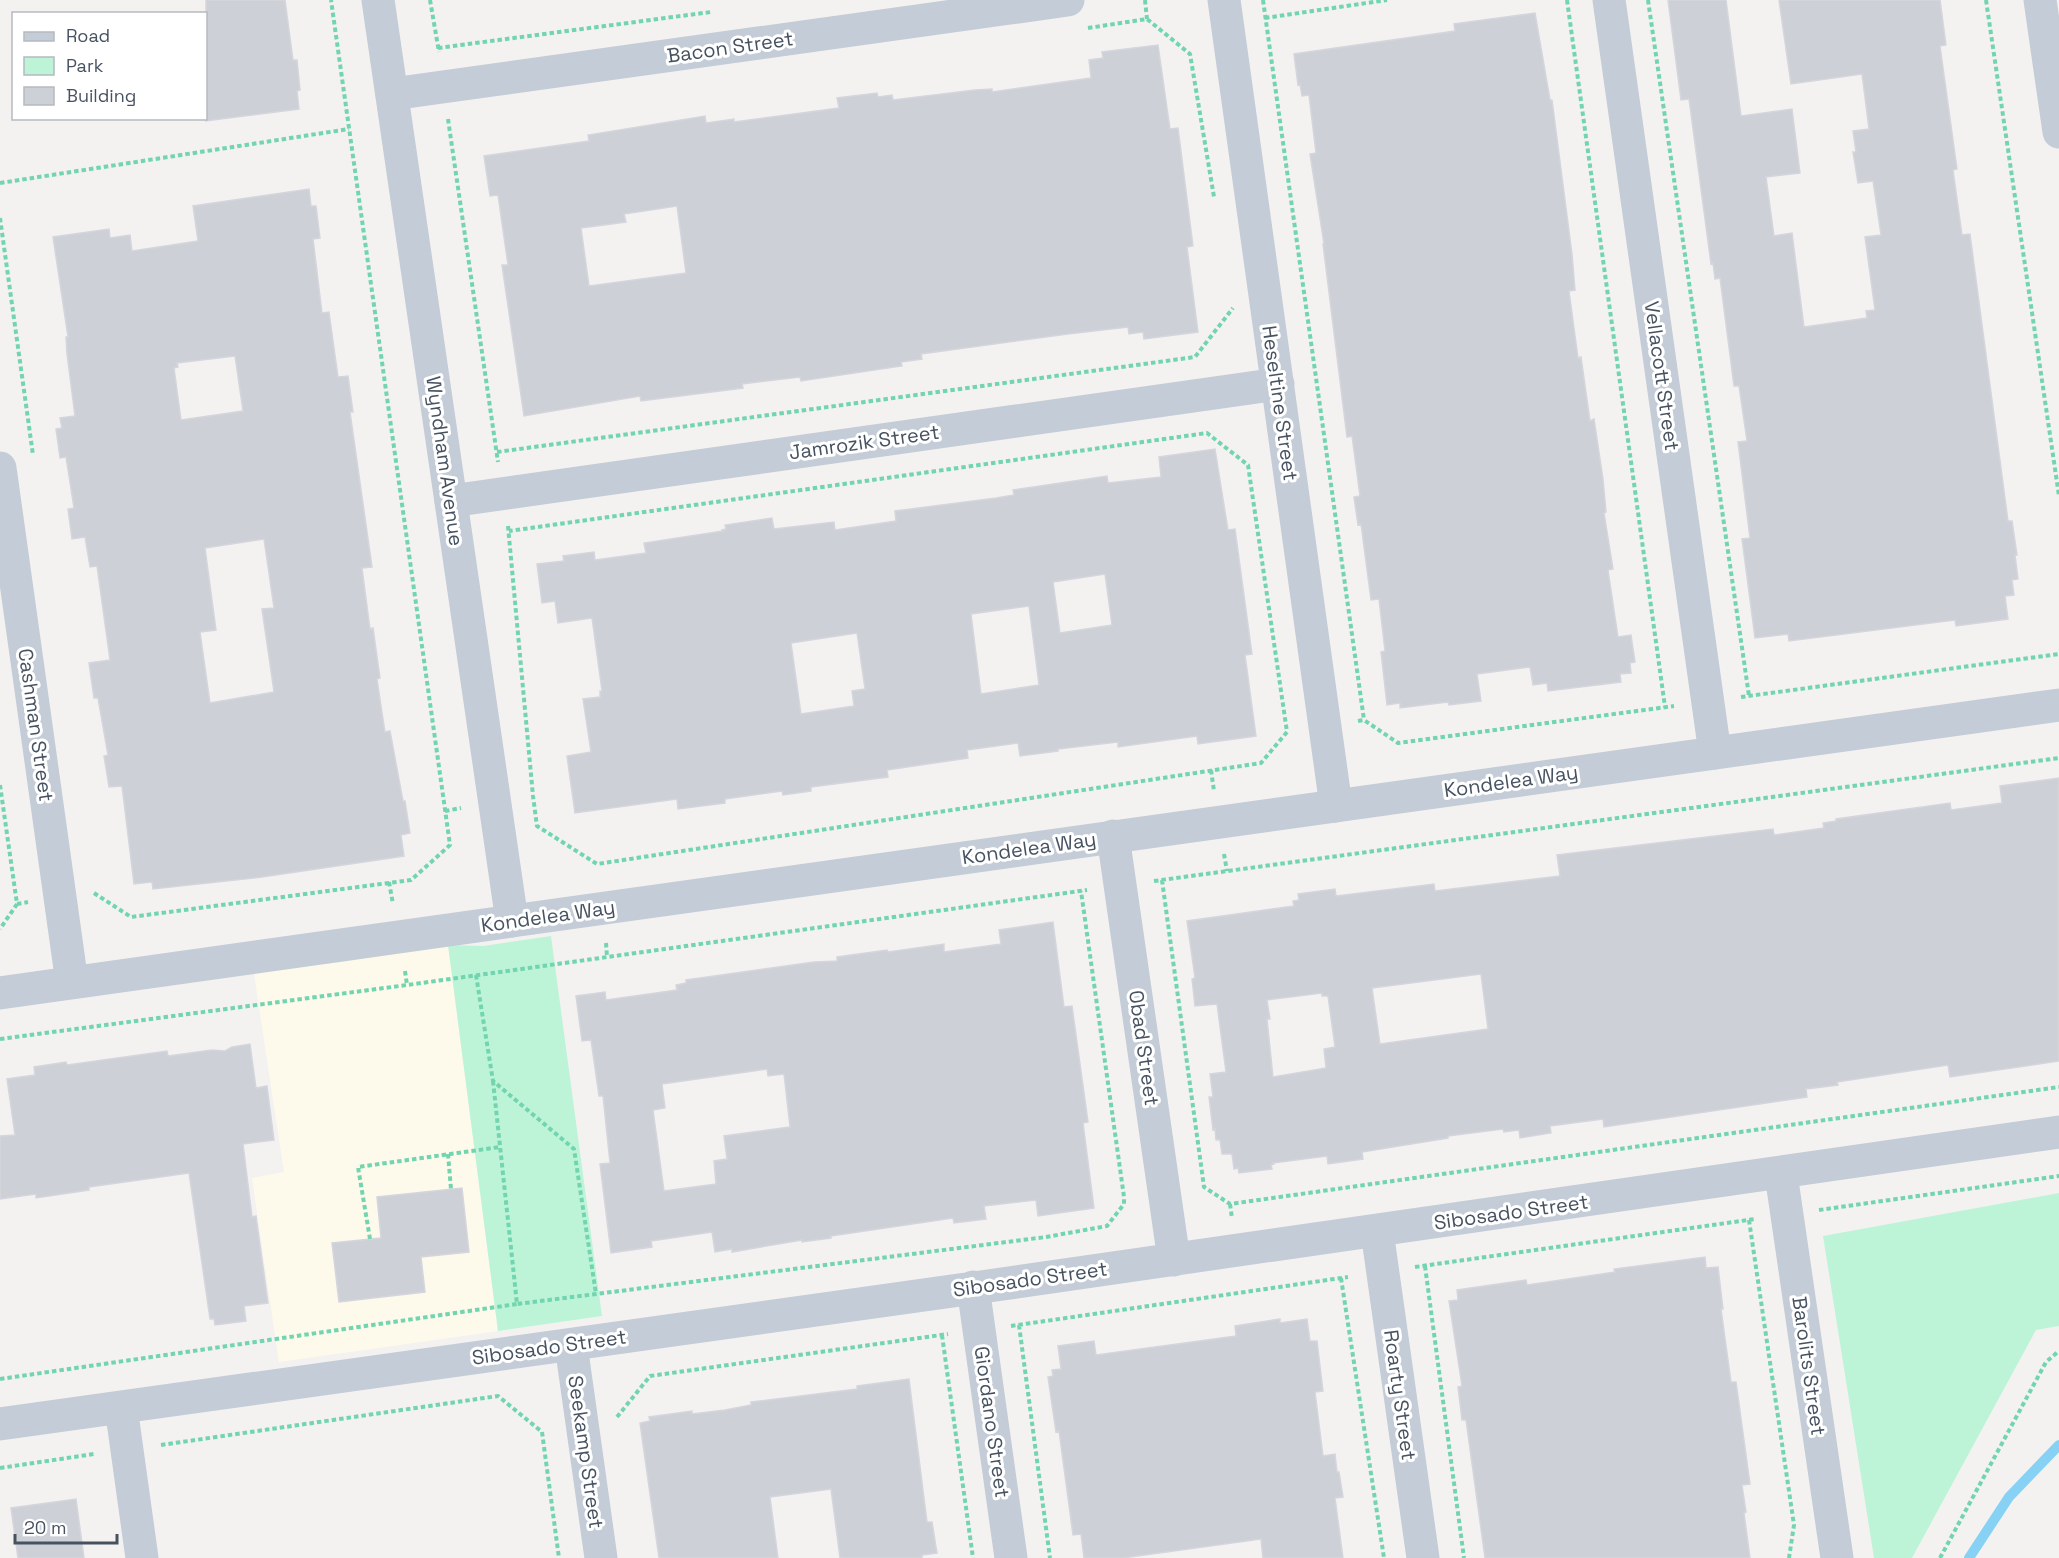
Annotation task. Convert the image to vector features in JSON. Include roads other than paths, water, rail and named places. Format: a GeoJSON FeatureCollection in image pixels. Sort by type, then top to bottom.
{"type":"FeatureCollection","features":[{"type":"Feature","properties":{"kind":"street","name":"Wyndham Avenue"},"geometry":{"type":"LineString","coordinates":[[378,0],[512,921]]}},
{"type":"Feature","properties":{"kind":"street","name":"Heseltine Street"},"geometry":{"type":"LineString","coordinates":[[1224,0],[1336,806]]}},
{"type":"Feature","properties":{"kind":"street","name":"Vellacott Street"},"geometry":{"type":"LineString","coordinates":[[1609,0],[1715,753]]}},
{"type":"Feature","properties":{"kind":"street"},"geometry":{"type":"LineString","coordinates":[[2040,0],[2059,132]]}},
{"type":"Feature","properties":{"kind":"street","name":"Bacon Street"},"geometry":{"type":"LineString","coordinates":[[392,94],[1072,15]]}},
{"type":"Feature","properties":{"kind":"street","name":"Jamrozik Street"},"geometry":{"type":"LineString","coordinates":[[451,501],[1278,384]]}},
{"type":"Feature","properties":{"kind":"street","name":"Cashman Street"},"geometry":{"type":"LineString","coordinates":[[0,468],[72,982]]}},
{"type":"Feature","properties":{"kind":"street","name":"Kondelea Way"},"geometry":{"type":"LineString","coordinates":[[0,993],[2059,705]]}},
{"type":"Feature","properties":{"kind":"street","name":"Obad Street"},"geometry":{"type":"LineString","coordinates":[[1113,836],[1173,1260]]}},
{"type":"Feature","properties":{"kind":"street","name":"Sibosado Street"},"geometry":{"type":"LineString","coordinates":[[0,1424],[1781,1174],[2059,1132]]}},
{"type":"Feature","properties":{"kind":"street","name":"Barolits Street"},"geometry":{"type":"LineString","coordinates":[[1781,1174],[1837,1558]]}},
{"type":"Feature","properties":{"kind":"street","name":"Roarty Street"},"geometry":{"type":"LineString","coordinates":[[1377,1231],[1423,1558]]}},
{"type":"Feature","properties":{"kind":"street","name":"Giordano Street"},"geometry":{"type":"LineString","coordinates":[[973,1287],[1011,1558]]}},
{"type":"Feature","properties":{"kind":"street","name":"Seekamp Street"},"geometry":{"type":"LineString","coordinates":[[571,1345],[601,1558]]}},
{"type":"Feature","properties":{"kind":"street"},"geometry":{"type":"LineString","coordinates":[[121,1407],[142,1558]]}},
{"type":"Feature","properties":{"kind":"waterway"},"geometry":{"type":"LineString","coordinates":[[1969,1558],[2009,1497],[2059,1445]]}}]}
